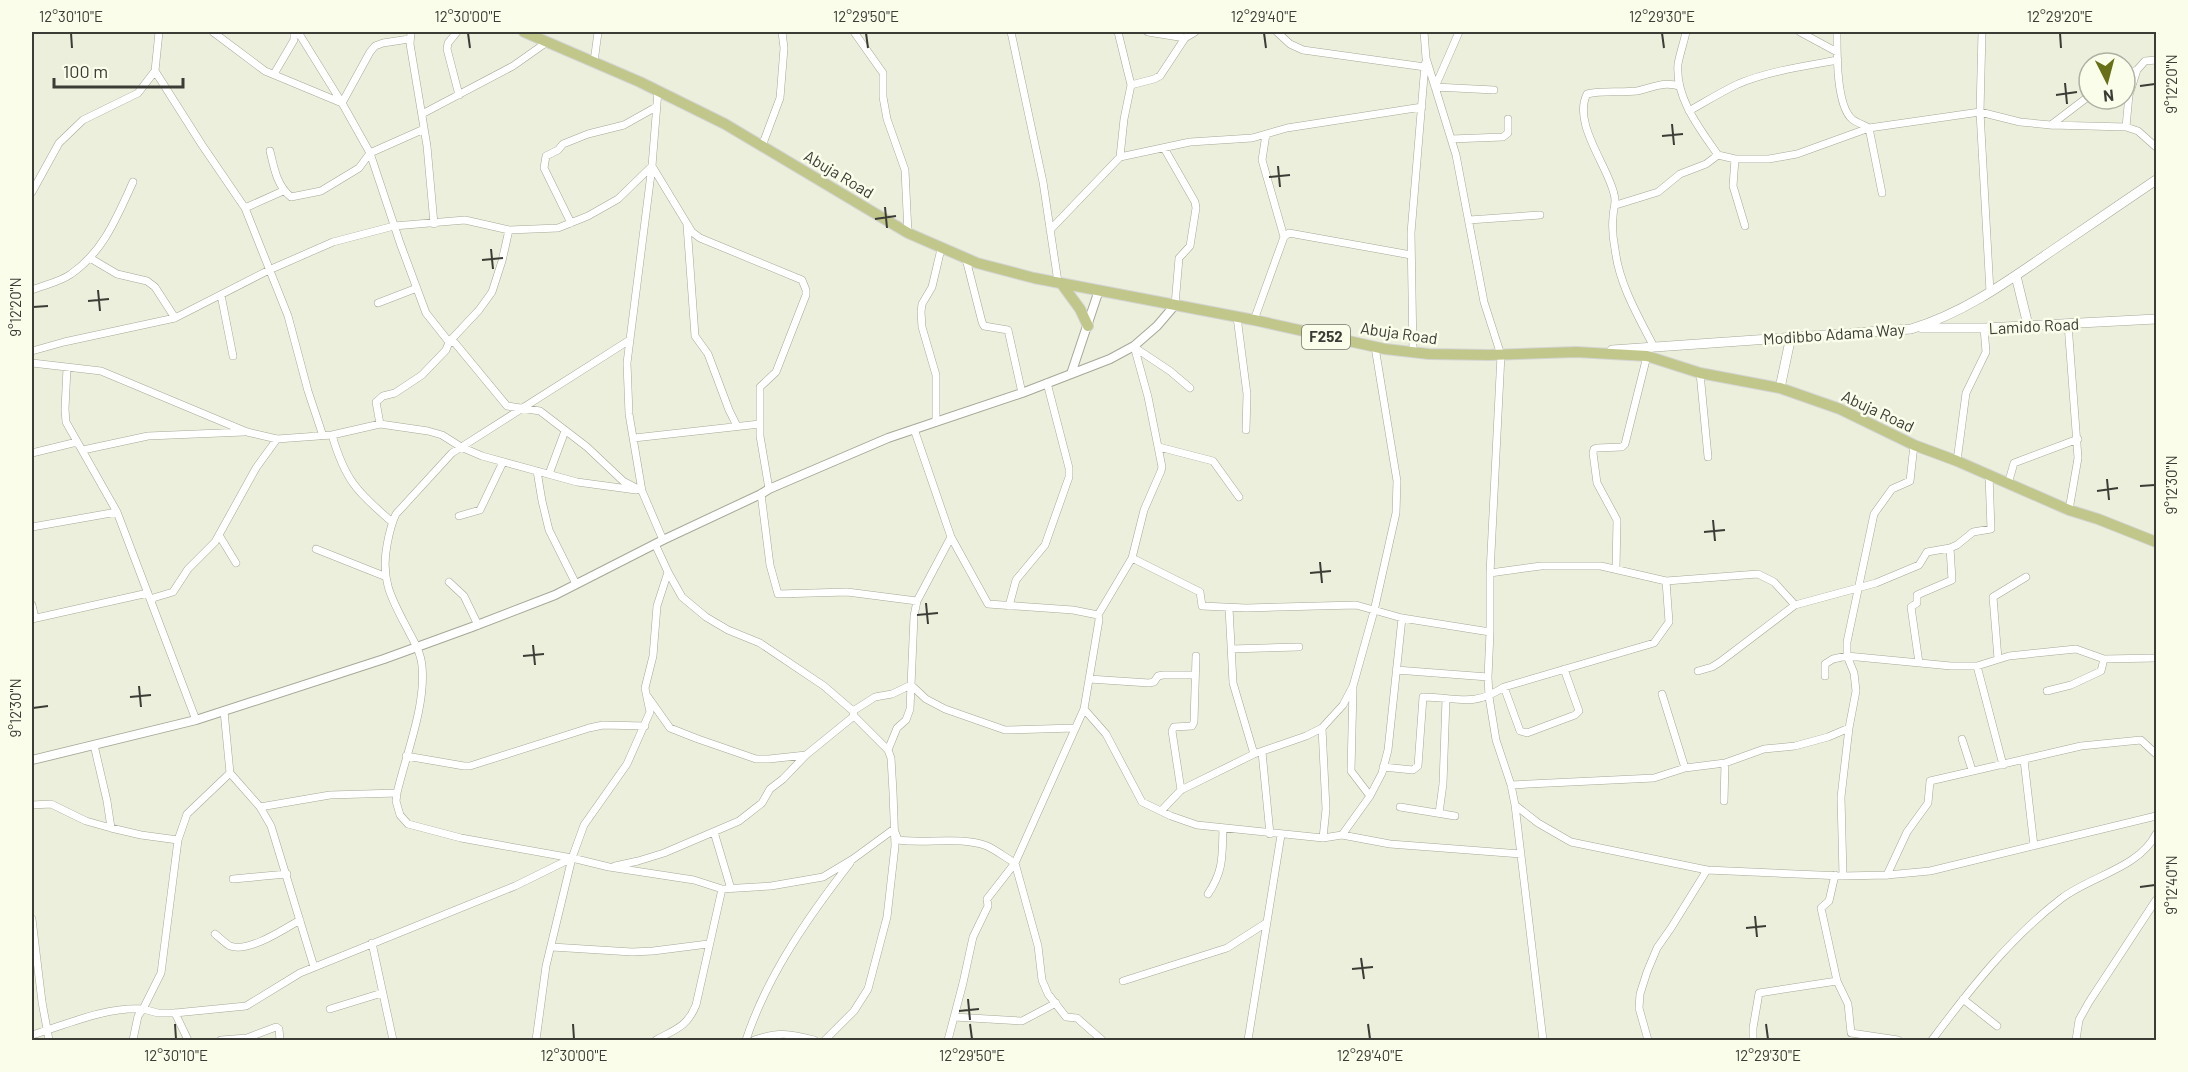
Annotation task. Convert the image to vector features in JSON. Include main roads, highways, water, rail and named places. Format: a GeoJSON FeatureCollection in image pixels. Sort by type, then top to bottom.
{"type":"FeatureCollection","features":[{"type":"Feature","properties":{"kind":"main road","name":"Abuja Road"},"geometry":{"type":"LineString","coordinates":[[524,32],[725,123],[908,233],[966,259],[1059,283],[1237,317],[1375,347],[1429,354],[1650,352],[1700,373],[1780,388],[1840,409],[1914,445],[1957,461],[2069,510],[2157,542]]}},
{"type":"Feature","properties":{"kind":"main road","name":"Modibbo Adama Way"},"geometry":{"type":"LineString","coordinates":[[1650,352],[1791,336],[1911,328],[1935,321],[1966,307],[2016,276],[2157,180]]}},
{"type":"Feature","properties":{"kind":"main road"},"geometry":{"type":"LineString","coordinates":[[2016,276],[2028,325]]}},
{"type":"Feature","properties":{"kind":"main road"},"geometry":{"type":"LineString","coordinates":[[1059,283],[1080,309],[1088,326]]}},
{"type":"Feature","properties":{"kind":"main road","name":"Lamido Road"},"geometry":{"type":"LineString","coordinates":[[1911,328],[1984,328],[2157,319]]}},
{"type":"Feature","properties":{"kind":"main road"},"geometry":{"type":"LineString","coordinates":[[1780,388],[1791,336]]}}]}
